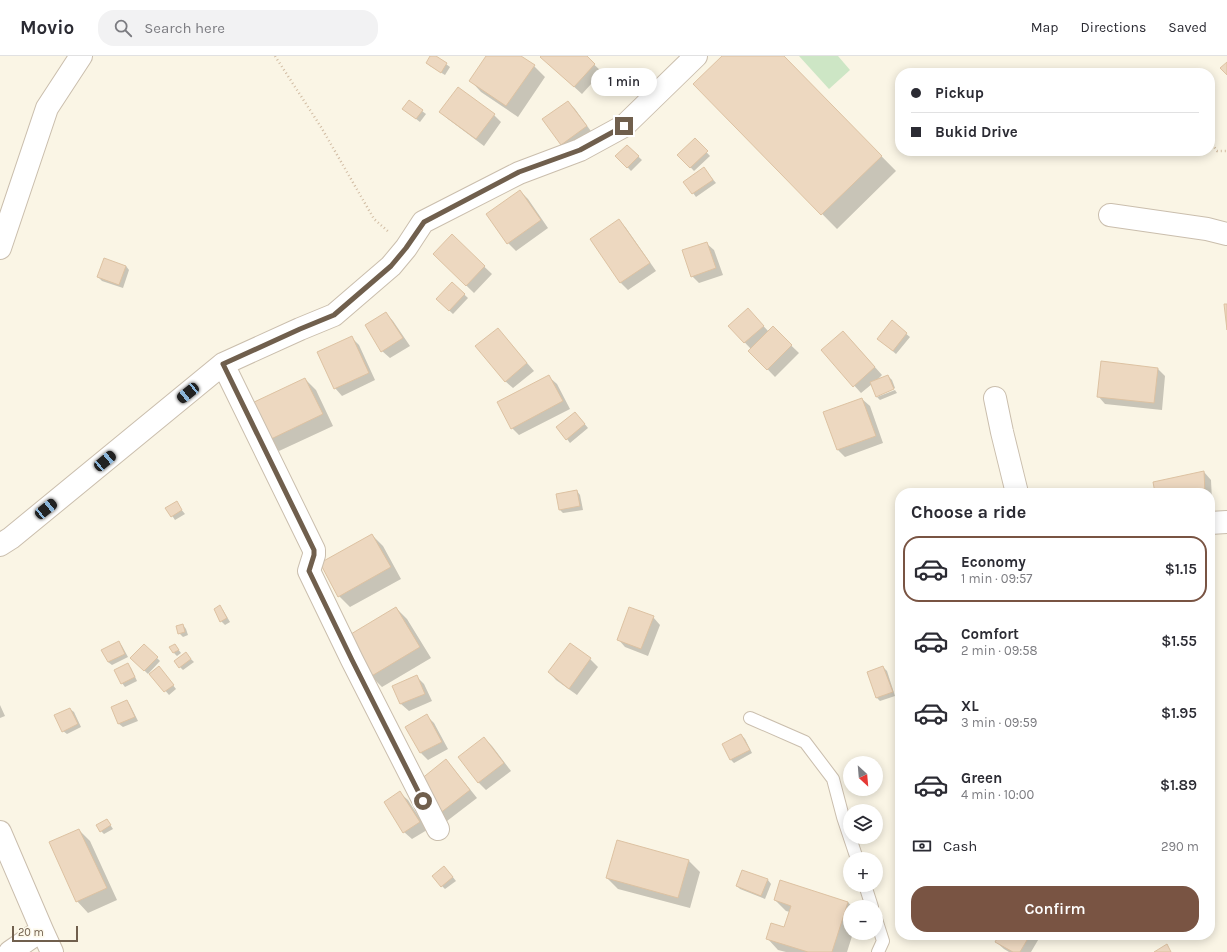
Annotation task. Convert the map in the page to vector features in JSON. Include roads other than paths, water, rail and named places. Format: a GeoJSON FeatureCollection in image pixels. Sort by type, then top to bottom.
{"type":"FeatureCollection","features":[{"type":"Feature","properties":{"kind":"street"},"geometry":{"type":"LineString","coordinates":[[0,248],[47,108],[81,56]]}},
{"type":"Feature","properties":{"kind":"street"},"geometry":{"type":"LineString","coordinates":[[0,545],[11,538],[223,364],[334,315],[391,266],[406,248],[424,222],[519,172],[580,150],[624,126],[696,56]]}},
{"type":"Feature","properties":{"kind":"street"},"geometry":{"type":"LineString","coordinates":[[1110,215],[1207,229],[1227,234]]}},
{"type":"Feature","properties":{"kind":"street"},"geometry":{"type":"LineString","coordinates":[[223,364],[314,550],[309,571],[352,660],[438,829]]}},
{"type":"Feature","properties":{"kind":"street"},"geometry":{"type":"LineString","coordinates":[[995,398],[1016,488]]}},
{"type":"Feature","properties":{"kind":"street"},"geometry":{"type":"LineString","coordinates":[[1215,523],[1227,522]]}},
{"type":"Feature","properties":{"kind":"street"},"geometry":{"type":"LineString","coordinates":[[0,832],[52,952]]}},
{"type":"Feature","properties":{"kind":"street"},"geometry":{"type":"LineString","coordinates":[[10,952],[42,930]]}},
{"type":"Feature","properties":{"kind":"lane"},"geometry":{"type":"LineString","coordinates":[[750,718],[805,742],[834,779],[855,852]]}},
{"type":"Feature","properties":{"kind":"lane"},"geometry":{"type":"LineString","coordinates":[[878,952],[883,940]]}}]}
